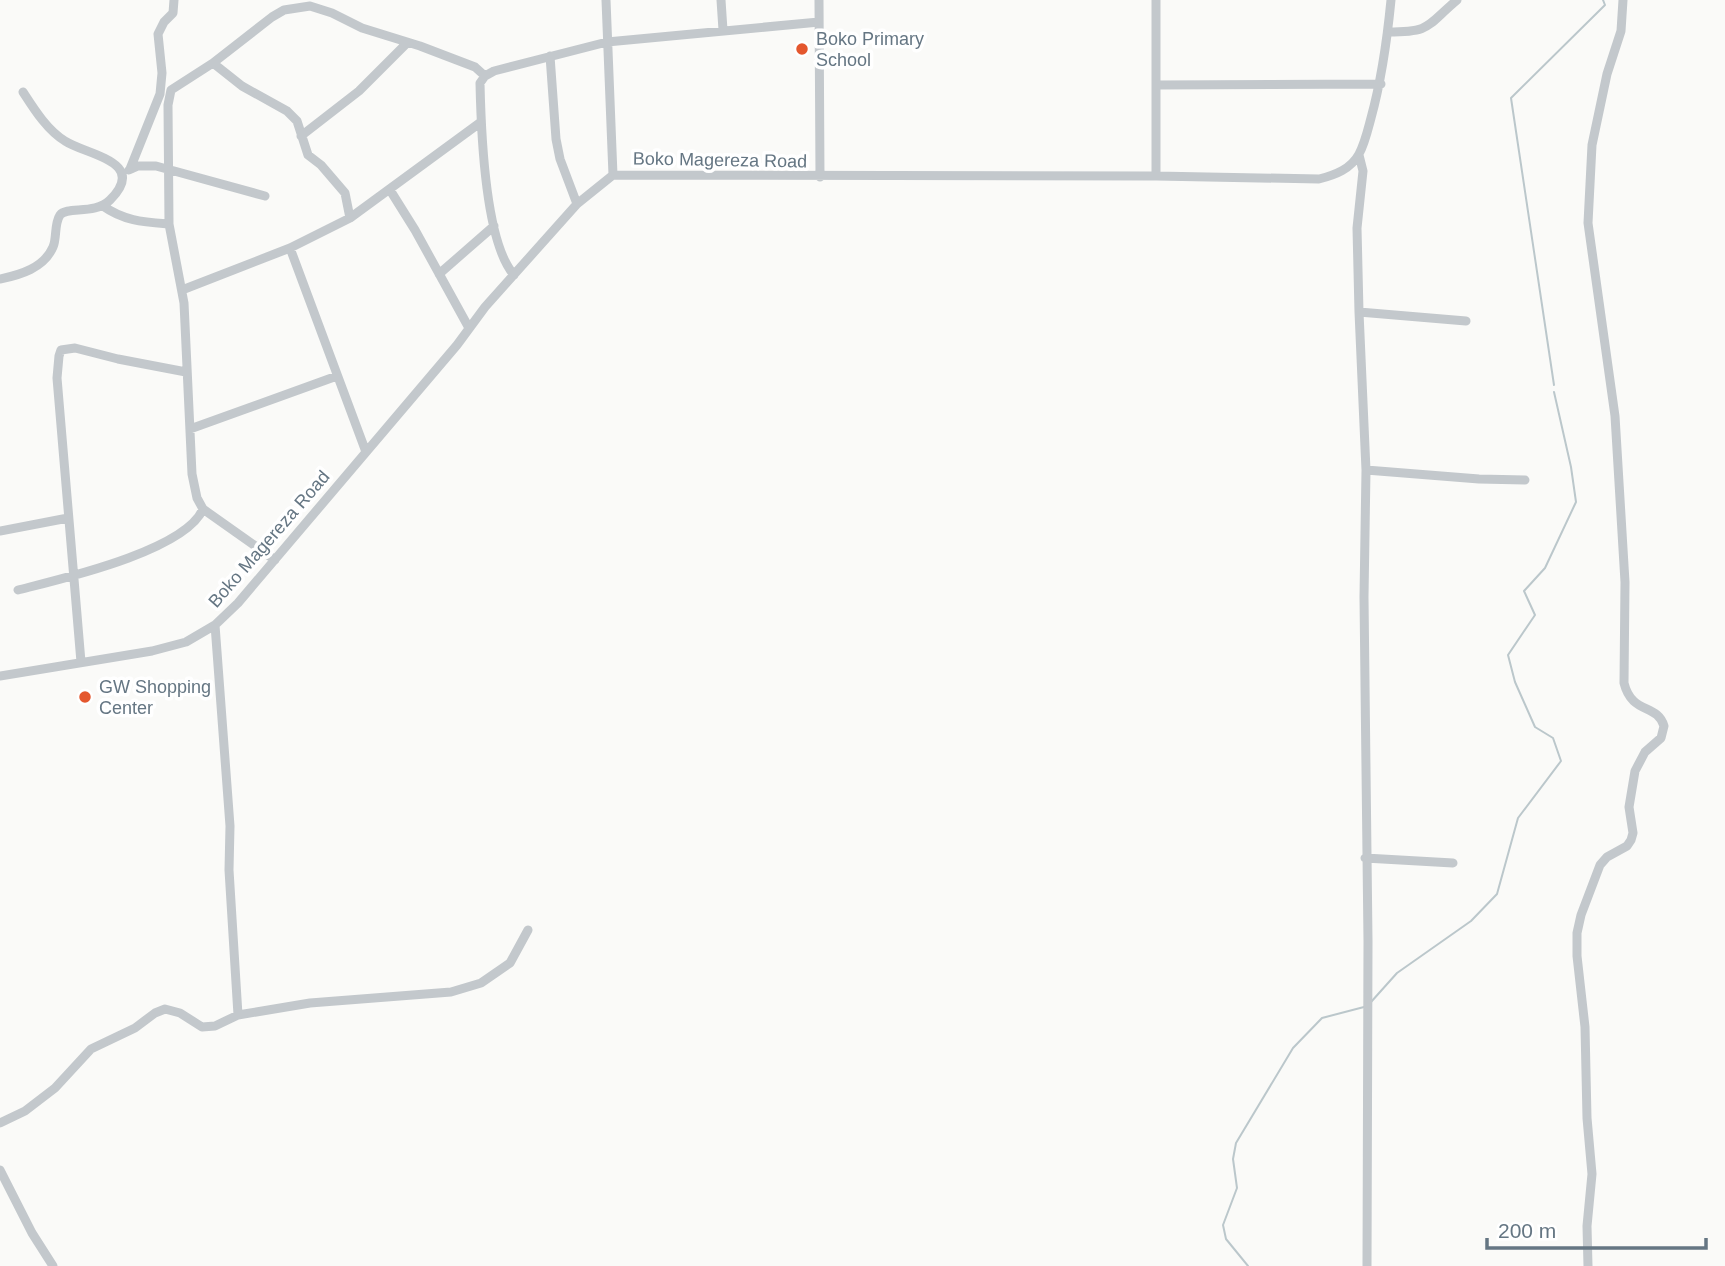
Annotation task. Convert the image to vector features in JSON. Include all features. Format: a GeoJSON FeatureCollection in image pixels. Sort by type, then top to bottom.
{"type":"FeatureCollection","features":[{"type":"Feature","properties":{"kind":"street"},"geometry":{"type":"LineString","coordinates":[[130,169],[160,94],[162,73],[158,34],[173,13],[174,0]]}},
{"type":"Feature","properties":{"kind":"street"},"geometry":{"type":"LineString","coordinates":[[606,0],[613,175]]}},
{"type":"Feature","properties":{"kind":"street"},"geometry":{"type":"LineString","coordinates":[[721,0],[723,30]]}},
{"type":"Feature","properties":{"kind":"street"},"geometry":{"type":"LineString","coordinates":[[819,0],[820,177]]}},
{"type":"Feature","properties":{"kind":"street"},"geometry":{"type":"LineString","coordinates":[[1156,0],[1156,176]]}},
{"type":"Feature","properties":{"kind":"street"},"geometry":{"type":"LineString","coordinates":[[1367,1266],[1368,941],[1364,597],[1366,470],[1357,228],[1363,171],[1359,155],[1381,84],[1391,0]]}},
{"type":"Feature","properties":{"kind":"street"},"geometry":{"type":"LineString","coordinates":[[1388,32],[1406,32],[1427,27],[1457,0]]}},
{"type":"Feature","properties":{"kind":"street"},"geometry":{"type":"LineString","coordinates":[[1588,1266],[1587,1226],[1592,1174],[1577,933],[1600,865],[1631,840],[1633,833],[1629,807],[1635,771],[1645,752],[1661,738],[1664,726],[1659,716],[1634,704],[1627,695],[1624,683],[1625,582],[1615,416],[1588,223],[1592,145],[1607,74],[1621,31],[1623,0]]}},
{"type":"Feature","properties":{"kind":"street"},"geometry":{"type":"LineString","coordinates":[[275,560],[207,512],[197,498],[192,474],[182,290],[169,224],[168,97],[177,85],[214,63],[284,10],[310,6],[321,8],[362,28],[475,67],[485,76]]}},
{"type":"Feature","properties":{"kind":"street"},"geometry":{"type":"LineString","coordinates":[[514,275],[500,254],[486,175],[480,83],[485,76],[494,71],[607,42],[819,22]]}},
{"type":"Feature","properties":{"kind":"street"},"geometry":{"type":"LineString","coordinates":[[301,135],[359,91],[407,43]]}},
{"type":"Feature","properties":{"kind":"street"},"geometry":{"type":"LineString","coordinates":[[551,56],[559,159],[577,204]]}},
{"type":"Feature","properties":{"kind":"street"},"geometry":{"type":"LineString","coordinates":[[214,63],[242,86],[287,111],[297,121],[308,155],[321,165],[345,193],[350,218]]}},
{"type":"Feature","properties":{"kind":"street"},"geometry":{"type":"LineString","coordinates":[[1156,85],[1381,84]]}},
{"type":"Feature","properties":{"kind":"street"},"geometry":{"type":"LineString","coordinates":[[0,279],[22,275],[45,258],[53,248],[60,215],[65,211],[93,210],[103,206],[118,191],[121,177],[115,163],[64,141],[42,120],[23,92]]}},
{"type":"Feature","properties":{"kind":"street"},"geometry":{"type":"LineString","coordinates":[[182,290],[290,248],[350,218],[481,122]]}},
{"type":"Feature","properties":{"kind":"street"},"geometry":{"type":"LineString","coordinates":[[115,163],[135,154]]}},
{"type":"Feature","properties":{"kind":"street","name":"Boko Magereza Road"},"geometry":{"type":"LineString","coordinates":[[0,676],[152,651],[186,642],[215,625],[239,603],[514,275],[577,204],[613,175],[1319,178],[1339,173],[1350,166],[1359,155]]}},
{"type":"Feature","properties":{"kind":"street"},"geometry":{"type":"LineString","coordinates":[[121,177],[130,169],[146,165],[265,196]]}},
{"type":"Feature","properties":{"kind":"street"},"geometry":{"type":"LineString","coordinates":[[390,190],[468,328]]}},
{"type":"Feature","properties":{"kind":"street"},"geometry":{"type":"LineString","coordinates":[[103,206],[115,215],[129,220],[169,224]]}},
{"type":"Feature","properties":{"kind":"street"},"geometry":{"type":"LineString","coordinates":[[439,274],[495,226]]}},
{"type":"Feature","properties":{"kind":"street"},"geometry":{"type":"LineString","coordinates":[[290,248],[366,452]]}},
{"type":"Feature","properties":{"kind":"street"},"geometry":{"type":"LineString","coordinates":[[1359,312],[1466,321]]}},
{"type":"Feature","properties":{"kind":"street"},"geometry":{"type":"LineString","coordinates":[[81,662],[57,378],[61,350],[75,348],[186,372]]}},
{"type":"Feature","properties":{"kind":"street"},"geometry":{"type":"LineString","coordinates":[[190,429],[337,376]]}},
{"type":"Feature","properties":{"kind":"street"},"geometry":{"type":"LineString","coordinates":[[1366,470],[1525,480]]}},
{"type":"Feature","properties":{"kind":"street"},"geometry":{"type":"LineString","coordinates":[[18,590],[136,555],[158,545],[207,512]]}},
{"type":"Feature","properties":{"kind":"street"},"geometry":{"type":"LineString","coordinates":[[0,531],[68,518]]}},
{"type":"Feature","properties":{"kind":"street"},"geometry":{"type":"LineString","coordinates":[[215,625],[230,826],[229,870],[238,1015]]}},
{"type":"Feature","properties":{"kind":"street"},"geometry":{"type":"LineString","coordinates":[[1365,858],[1453,863]]}},
{"type":"Feature","properties":{"kind":"street"},"geometry":{"type":"LineString","coordinates":[[0,1123],[25,1111],[55,1088],[91,1049],[135,1028],[165,1009],[180,1013],[202,1027],[215,1026],[238,1015],[310,1003],[451,992],[481,983],[510,963],[528,930]]}},
{"type":"Feature","properties":{"kind":"street"},"geometry":{"type":"LineString","coordinates":[[0,1170],[52,1266]]}},
{"type":"Feature","properties":{"kind":"waterway"},"geometry":{"type":"LineString","coordinates":[[1554,385],[1511,98],[1605,5],[1603,0]]}},
{"type":"Feature","properties":{"kind":"waterway"},"geometry":{"type":"LineString","coordinates":[[1371,1002],[1397,973],[1471,921],[1497,894],[1518,818],[1561,761],[1553,738],[1535,727],[1515,682],[1508,655],[1535,615],[1524,591],[1545,568],[1576,502],[1554,392]]}},
{"type":"Feature","properties":{"kind":"waterway"},"geometry":{"type":"LineString","coordinates":[[1248,1266],[1226,1239],[1223,1225],[1237,1188],[1233,1159],[1236,1143],[1293,1048],[1322,1018],[1364,1007]]}},
{"type":"Feature","properties":{"kind":"place","name":"Boko Primary School"},"geometry":{"type":"Point","coordinates":[802,49]}},
{"type":"Feature","properties":{"kind":"place","name":"GW Shopping Center"},"geometry":{"type":"Point","coordinates":[85,697]}}]}
